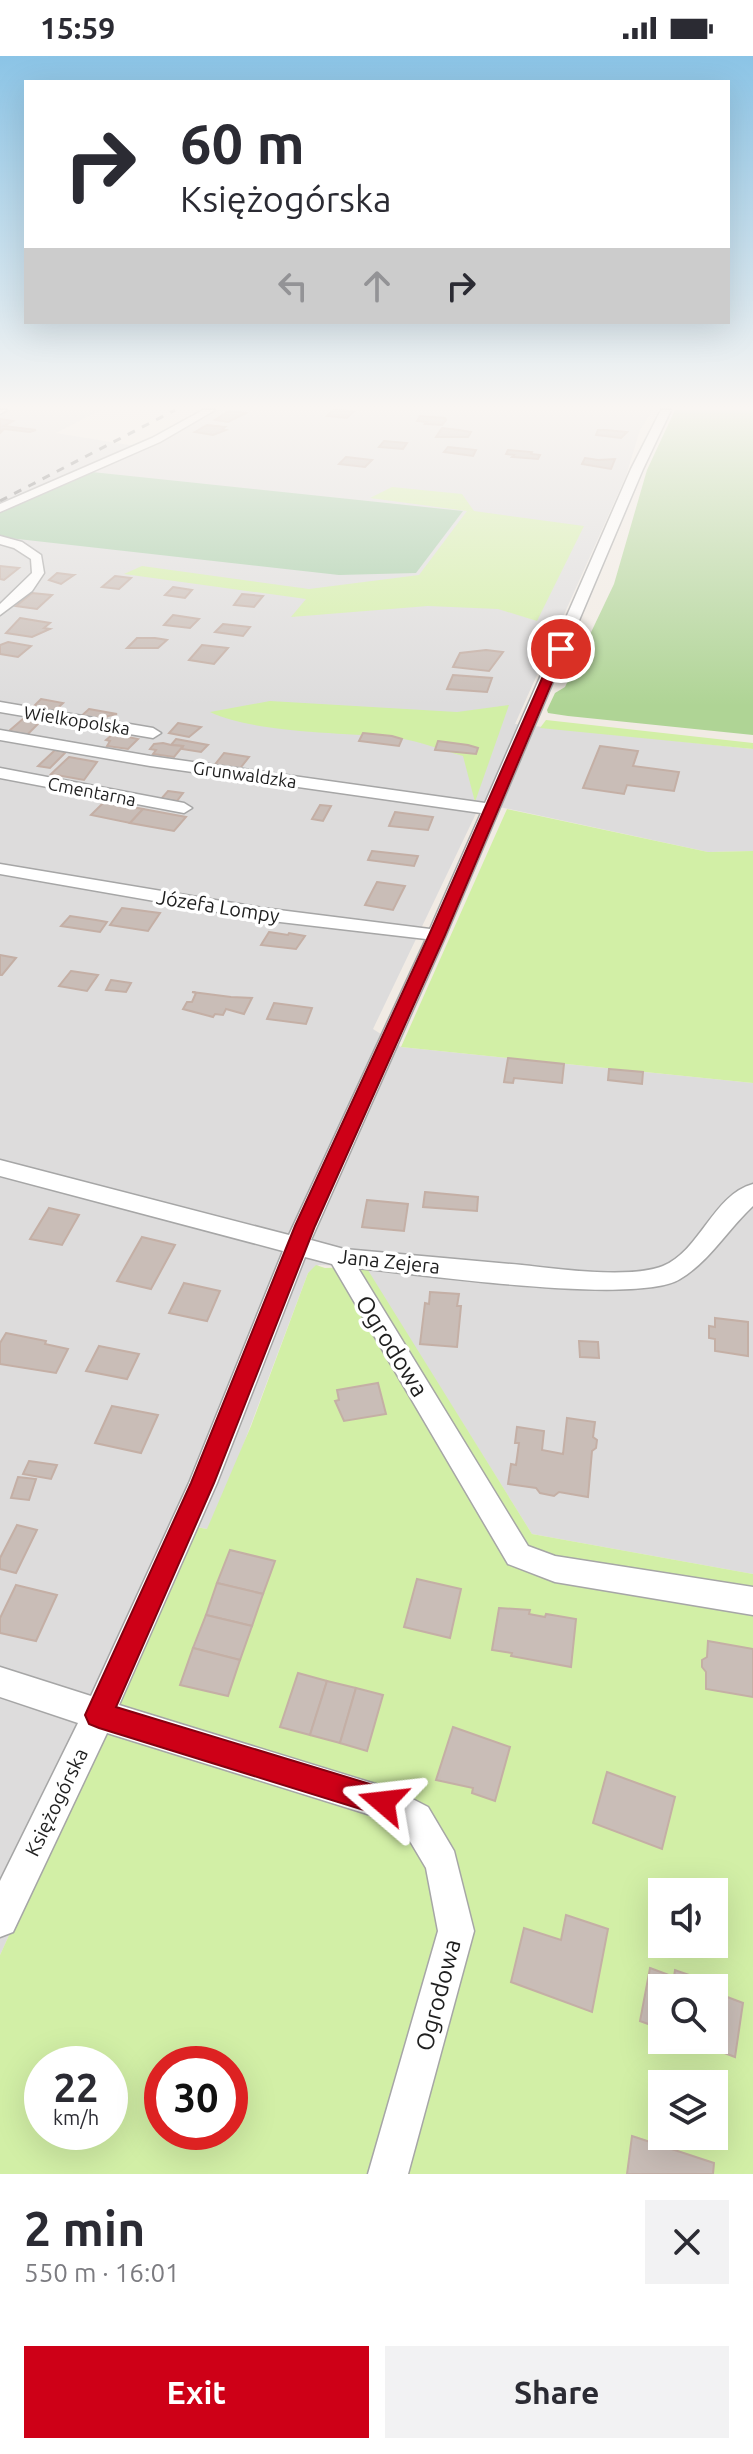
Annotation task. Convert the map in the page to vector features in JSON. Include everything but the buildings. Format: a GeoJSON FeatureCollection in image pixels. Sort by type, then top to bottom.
{"type":"FeatureCollection","features":[{"type":"Feature","properties":{"kind":"street","name":"Księżogórska"},"geometry":{"type":"LineString","coordinates":[[0,1919],[99,1715],[203,1483],[298,1246],[437,935],[620,509]]}},
{"type":"Feature","properties":{"kind":"street"},"geometry":{"type":"LineString","coordinates":[[0,540],[18,545],[37,558],[38,573],[27,588],[0,611]]}},
{"type":"Feature","properties":{"kind":"street","name":"Wielkopolska"},"geometry":{"type":"LineString","coordinates":[[0,707],[153,733]]}},
{"type":"Feature","properties":{"kind":"street","name":"Grunwaldzka"},"geometry":{"type":"LineString","coordinates":[[0,735],[150,761],[491,809]]}},
{"type":"Feature","properties":{"kind":"street","name":"Cmentarna"},"geometry":{"type":"LineString","coordinates":[[0,773],[184,808]]}},
{"type":"Feature","properties":{"kind":"street","name":"Józefa Lompy"},"geometry":{"type":"LineString","coordinates":[[0,869],[263,914],[437,935]]}},
{"type":"Feature","properties":{"kind":"street","name":"Jana Zejera"},"geometry":{"type":"LineString","coordinates":[[0,1168],[344,1258],[580,1280],[649,1278],[670,1274],[684,1264],[753,1192]]}},
{"type":"Feature","properties":{"kind":"street","name":"Ogrodowa"},"geometry":{"type":"LineString","coordinates":[[344,1258],[344,1267],[518,1555],[555,1569],[753,1601]]}},
{"type":"Feature","properties":{"kind":"street","name":"Ogrodowa"},"geometry":{"type":"LineString","coordinates":[[0,1682],[383,1802],[416,1819],[442,1863],[456,1931],[388,2174]]}},
{"type":"Feature","properties":{"kind":"shaded area"},"geometry":{"type":"Polygon","coordinates":[[[0,509],[611,509],[515,724],[753,749],[753,851],[708,852],[481,803],[373,1029],[401,1047],[753,1083],[753,1574],[532,1534],[365,1267],[319,1265],[308,1273],[238,1459],[753,1627],[753,2174],[423,2174],[648,1957],[728,1958],[728,1878],[694,1878],[207,1529],[197,1527],[0,1955],[0,509]]]}},
{"type":"Feature","properties":{"kind":"green space"},"geometry":{"type":"Polygon","coordinates":[[[7,509],[463,511],[416,573],[339,575],[0,537],[0,512],[7,509]]]}},
{"type":"Feature","properties":{"kind":"green space"},"geometry":{"type":"Polygon","coordinates":[[[451,509],[472,509],[584,526],[537,621],[498,609],[428,606],[291,617],[306,599],[124,574],[142,566],[309,589],[419,575],[467,511],[451,509]]]}},
{"type":"Feature","properties":{"kind":"green space"},"geometry":{"type":"Polygon","coordinates":[[[636,509],[753,509],[753,735],[548,713],[555,693],[565,687],[614,584],[636,509]]]}},
{"type":"Feature","properties":{"kind":"green space"},"geometry":{"type":"Polygon","coordinates":[[[270,701],[457,712],[509,705],[475,802],[463,756],[398,738],[276,728],[210,712],[270,701]]]}},
{"type":"Feature","properties":{"kind":"green space"},"geometry":{"type":"Polygon","coordinates":[[[546,720],[753,743],[753,749],[540,728],[546,720]]]}},
{"type":"Feature","properties":{"kind":"green space"},"geometry":{"type":"Polygon","coordinates":[[[507,809],[708,852],[753,851],[753,1083],[401,1047],[507,809]]]}},
{"type":"Feature","properties":{"kind":"green space"},"geometry":{"type":"Polygon","coordinates":[[[316,1265],[325,1268],[366,1267],[532,1534],[753,1574],[753,2174],[0,2174],[0,1955],[196,1527],[207,1529],[251,1426],[308,1273],[316,1265]]]}},
{"type":"Feature","properties":{"kind":"route"},"geometry":{"type":"LineString","coordinates":[[383,1802],[99,1715],[203,1483],[305,1226],[437,935],[561,649]]}}]}
